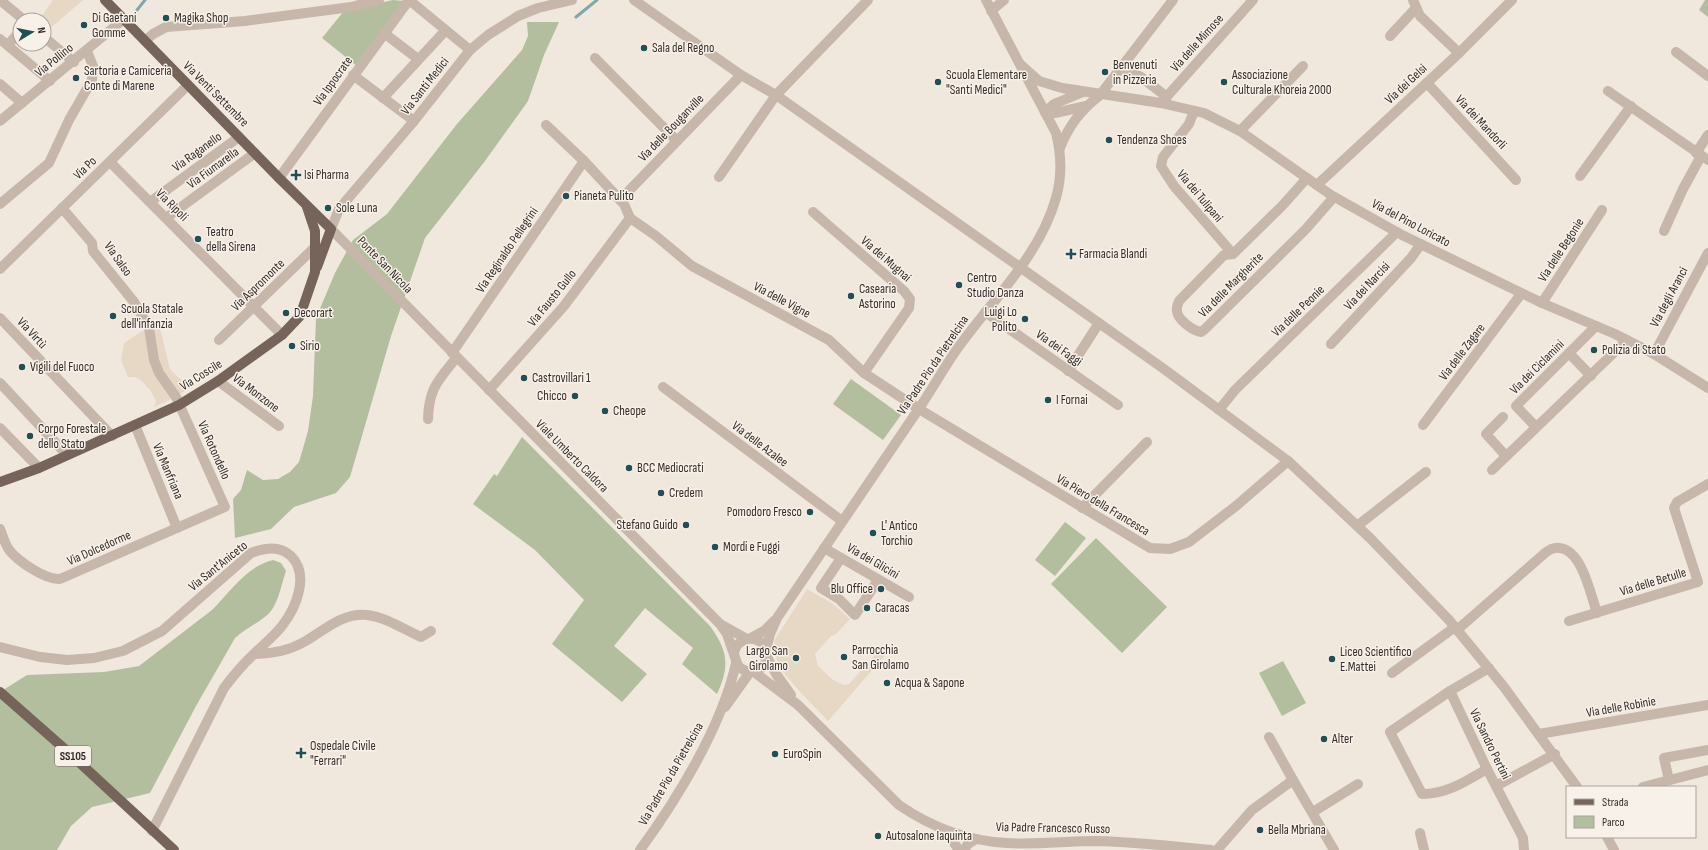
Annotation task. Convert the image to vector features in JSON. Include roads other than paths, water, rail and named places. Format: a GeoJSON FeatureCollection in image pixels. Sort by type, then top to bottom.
{"type":"FeatureCollection","features":[{"type":"Feature","properties":{"kind":"main road","name":"Via Venti Settembre"},"geometry":{"type":"LineString","coordinates":[[105,0],[307,207],[332,229]]}},
{"type":"Feature","properties":{"kind":"main road","name":"Via Coscile"},"geometry":{"type":"LineString","coordinates":[[0,482],[39,468],[179,405],[218,381],[282,335],[300,316],[315,272],[315,231],[307,207]]}},
{"type":"Feature","properties":{"kind":"main road"},"geometry":{"type":"LineString","coordinates":[[315,272],[332,229]]}},
{"type":"Feature","properties":{"kind":"main road","name":"SS105"},"geometry":{"type":"LineString","coordinates":[[0,692],[144,821],[152,831],[174,850]]}},
{"type":"Feature","properties":{"kind":"street"},"geometry":{"type":"LineString","coordinates":[[0,0],[14,12]]}},
{"type":"Feature","properties":{"kind":"street"},"geometry":{"type":"LineString","coordinates":[[145,41],[153,34],[166,27],[245,22],[349,3],[379,0]]}},
{"type":"Feature","properties":{"kind":"street"},"geometry":{"type":"LineString","coordinates":[[409,0],[470,50]]}},
{"type":"Feature","properties":{"kind":"street","name":"Via Ippocrate"},"geometry":{"type":"LineString","coordinates":[[279,178],[409,0]]}},
{"type":"Feature","properties":{"kind":"street","name":"Via Santi Medici"},"geometry":{"type":"LineString","coordinates":[[332,229],[339,208],[414,121],[470,50],[488,35],[518,16],[538,8],[572,0]]}},
{"type":"Feature","properties":{"kind":"street"},"geometry":{"type":"LineString","coordinates":[[634,0],[741,75],[776,95],[1099,323],[1288,461],[1357,526],[1456,628],[1489,668],[1555,754],[1576,786]]}},
{"type":"Feature","properties":{"kind":"street"},"geometry":{"type":"LineString","coordinates":[[719,177],[776,95],[868,0]]}},
{"type":"Feature","properties":{"kind":"street","name":"Via Padre Pio da Pietrelcina"},"geometry":{"type":"LineString","coordinates":[[767,654],[770,634],[777,618],[919,409],[955,352],[1020,267],[1044,228],[1056,198],[1060,170],[1060,148],[1056,133],[986,0]]}},
{"type":"Feature","properties":{"kind":"street"},"geometry":{"type":"LineString","coordinates":[[991,11],[1004,0]]}},
{"type":"Feature","properties":{"kind":"street"},"geometry":{"type":"LineString","coordinates":[[1060,148],[1074,120],[1100,95],[1173,0]]}},
{"type":"Feature","properties":{"kind":"street","name":"Via delle Mimose"},"geometry":{"type":"LineString","coordinates":[[1164,100],[1253,0]]}},
{"type":"Feature","properties":{"kind":"street","name":"Via dei Gelsi"},"geometry":{"type":"LineString","coordinates":[[1317,185],[1459,53],[1512,0]]}},
{"type":"Feature","properties":{"kind":"street"},"geometry":{"type":"LineString","coordinates":[[1390,36],[1415,4],[1420,16],[1459,53]]}},
{"type":"Feature","properties":{"kind":"street","name":"Via Pollino"},"geometry":{"type":"LineString","coordinates":[[0,120],[74,62],[124,19]]}},
{"type":"Feature","properties":{"kind":"street"},"geometry":{"type":"LineString","coordinates":[[383,98],[445,31]]}},
{"type":"Feature","properties":{"kind":"street"},"geometry":{"type":"LineString","coordinates":[[384,33],[418,59]]}},
{"type":"Feature","properties":{"kind":"street"},"geometry":{"type":"LineString","coordinates":[[4,42],[50,81]]}},
{"type":"Feature","properties":{"kind":"street"},"geometry":{"type":"LineString","coordinates":[[52,44],[74,62]]}},
{"type":"Feature","properties":{"kind":"street"},"geometry":{"type":"LineString","coordinates":[[0,204],[49,163],[69,120],[92,80],[93,66],[86,51]]}},
{"type":"Feature","properties":{"kind":"street"},"geometry":{"type":"LineString","coordinates":[[1676,52],[1708,76]]}},
{"type":"Feature","properties":{"kind":"street"},"geometry":{"type":"LineString","coordinates":[[595,58],[677,141]]}},
{"type":"Feature","properties":{"kind":"street","name":"Via del Pino Loricato"},"geometry":{"type":"LineString","coordinates":[[1021,65],[1039,81],[1100,95],[1164,100],[1204,113],[1240,131],[1334,197],[1397,232],[1521,294],[1627,340],[1654,354],[1708,388]]}},
{"type":"Feature","properties":{"kind":"street"},"geometry":{"type":"LineString","coordinates":[[1240,131],[1303,66]]}},
{"type":"Feature","properties":{"kind":"street"},"geometry":{"type":"LineString","coordinates":[[1121,67],[1141,78],[1164,100]]}},
{"type":"Feature","properties":{"kind":"street"},"geometry":{"type":"LineString","coordinates":[[353,75],[414,121]]}},
{"type":"Feature","properties":{"kind":"street","name":"Via delle Bouganville"},"geometry":{"type":"LineString","coordinates":[[620,200],[741,75]]}},
{"type":"Feature","properties":{"kind":"street","name":"Via dei Mandorli"},"geometry":{"type":"LineString","coordinates":[[1427,83],[1516,180]]}},
{"type":"Feature","properties":{"kind":"street"},"geometry":{"type":"LineString","coordinates":[[0,84],[22,103]]}},
{"type":"Feature","properties":{"kind":"street","name":"Via Po"},"geometry":{"type":"LineString","coordinates":[[0,269],[188,85]]}},
{"type":"Feature","properties":{"kind":"street"},"geometry":{"type":"LineString","coordinates":[[1608,91],[1702,156]]}},
{"type":"Feature","properties":{"kind":"street"},"geometry":{"type":"LineString","coordinates":[[1045,112],[1054,104],[1083,92]]}},
{"type":"Feature","properties":{"kind":"street"},"geometry":{"type":"LineString","coordinates":[[1045,112],[1055,114],[1087,106]]}},
{"type":"Feature","properties":{"kind":"street"},"geometry":{"type":"LineString","coordinates":[[1580,176],[1630,106]]}},
{"type":"Feature","properties":{"kind":"street","name":"Via dei Tulipani"},"geometry":{"type":"LineString","coordinates":[[1194,111],[1189,124],[1163,157],[1161,166],[1174,186],[1234,254]]}},
{"type":"Feature","properties":{"kind":"street"},"geometry":{"type":"LineString","coordinates":[[546,125],[584,161],[624,204],[630,218]]}},
{"type":"Feature","properties":{"kind":"street"},"geometry":{"type":"LineString","coordinates":[[1664,231],[1683,189],[1702,156],[1708,135]]}},
{"type":"Feature","properties":{"kind":"street","name":"Via Raganello"},"geometry":{"type":"LineString","coordinates":[[150,202],[239,137]]}},
{"type":"Feature","properties":{"kind":"street","name":"Via Fiumarella"},"geometry":{"type":"LineString","coordinates":[[166,218],[255,153]]}},
{"type":"Feature","properties":{"kind":"street","name":"Via Reginaldo Pellegrini"},"geometry":{"type":"LineString","coordinates":[[428,419],[428,406],[433,388],[584,161]]}},
{"type":"Feature","properties":{"kind":"street","name":"Via Ripoli"},"geometry":{"type":"LineString","coordinates":[[110,162],[282,335]]}},
{"type":"Feature","properties":{"kind":"street","name":"Via delle Margherite"},"geometry":{"type":"LineString","coordinates":[[1307,178],[1282,206],[1234,254],[1224,255],[1179,301],[1177,307],[1178,315],[1197,332],[1201,332],[1205,329],[1305,230],[1334,197]]}},
{"type":"Feature","properties":{"kind":"street","name":"Via Salso"},"geometry":{"type":"LineString","coordinates":[[62,208],[92,243],[93,251],[134,302],[149,328]]}},
{"type":"Feature","properties":{"kind":"street","name":"Via delle Begonie"},"geometry":{"type":"LineString","coordinates":[[1542,303],[1602,210]]}},
{"type":"Feature","properties":{"kind":"street","name":"Via dei Mugnai"},"geometry":{"type":"LineString","coordinates":[[813,212],[904,291],[910,299],[909,308],[864,373]]}},
{"type":"Feature","properties":{"kind":"street","name":"Via delle Vigne"},"geometry":{"type":"LineString","coordinates":[[630,218],[698,269],[829,340],[864,373],[919,409]]}},
{"type":"Feature","properties":{"kind":"street","name":"Via Fausto Gullo"},"geometry":{"type":"LineString","coordinates":[[489,390],[564,306],[630,218]]}},
{"type":"Feature","properties":{"kind":"street","name":"Ponte San Nicola"},"geometry":{"type":"LineString","coordinates":[[332,229],[407,306]]}},
{"type":"Feature","properties":{"kind":"street","name":"Via delle Peonie"},"geometry":{"type":"LineString","coordinates":[[1219,410],[1235,390],[1397,232]]}},
{"type":"Feature","properties":{"kind":"street","name":"Via dei Narcisi"},"geometry":{"type":"LineString","coordinates":[[1331,344],[1411,258],[1421,244]]}},
{"type":"Feature","properties":{"kind":"street","name":"Via Aspromonte"},"geometry":{"type":"LineString","coordinates":[[219,340],[314,248]]}},
{"type":"Feature","properties":{"kind":"street","name":"Via degli Aranci"},"geometry":{"type":"LineString","coordinates":[[1654,354],[1708,253]]}},
{"type":"Feature","properties":{"kind":"street","name":"Via delle Zagare"},"geometry":{"type":"LineString","coordinates":[[1423,425],[1521,294]]}},
{"type":"Feature","properties":{"kind":"street","name":"Viale Umberto Caldora"},"geometry":{"type":"LineString","coordinates":[[407,306],[720,624],[727,634],[734,653]]}},
{"type":"Feature","properties":{"kind":"street","name":"Via dei Faggi"},"geometry":{"type":"LineString","coordinates":[[985,312],[1118,405]]}},
{"type":"Feature","properties":{"kind":"street","name":"Via Virtù"},"geometry":{"type":"LineString","coordinates":[[0,318],[112,436]]}},
{"type":"Feature","properties":{"kind":"street"},"geometry":{"type":"LineString","coordinates":[[1068,370],[1099,323]]}},
{"type":"Feature","properties":{"kind":"street","name":"Via dei Ciclamini"},"geometry":{"type":"LineString","coordinates":[[1536,427],[1516,406],[1596,326]]}},
{"type":"Feature","properties":{"kind":"street","name":"Via Rotondello"},"geometry":{"type":"LineString","coordinates":[[149,328],[154,360],[159,373],[176,397],[225,507]]}},
{"type":"Feature","properties":{"kind":"street"},"geometry":{"type":"LineString","coordinates":[[1492,470],[1627,340]]}},
{"type":"Feature","properties":{"kind":"street"},"geometry":{"type":"LineString","coordinates":[[1569,353],[1591,376]]}},
{"type":"Feature","properties":{"kind":"street","name":"Via Monzone"},"geometry":{"type":"LineString","coordinates":[[218,381],[279,426]]}},
{"type":"Feature","properties":{"kind":"street"},"geometry":{"type":"LineString","coordinates":[[0,383],[67,455]]}},
{"type":"Feature","properties":{"kind":"street","name":"Via delle Azalee"},"geometry":{"type":"LineString","coordinates":[[663,387],[842,521]]}},
{"type":"Feature","properties":{"kind":"street","name":"Via Piero della Francesca"},"geometry":{"type":"LineString","coordinates":[[919,409],[1150,548],[1170,549],[1189,542],[1236,506],[1288,461]]}},
{"type":"Feature","properties":{"kind":"street"},"geometry":{"type":"LineString","coordinates":[[1503,417],[1486,434],[1506,456]]}},
{"type":"Feature","properties":{"kind":"street","name":"Via Manfriana"},"geometry":{"type":"LineString","coordinates":[[135,425],[177,528]]}},
{"type":"Feature","properties":{"kind":"street"},"geometry":{"type":"LineString","coordinates":[[0,428],[39,468]]}},
{"type":"Feature","properties":{"kind":"street"},"geometry":{"type":"LineString","coordinates":[[1082,508],[1147,442]]}},
{"type":"Feature","properties":{"kind":"street"},"geometry":{"type":"LineString","coordinates":[[1357,526],[1426,472]]}},
{"type":"Feature","properties":{"kind":"street","name":"Via delle Betulle"},"geometry":{"type":"LineString","coordinates":[[1569,621],[1698,582],[1674,508],[1677,502],[1708,484]]}},
{"type":"Feature","properties":{"kind":"street","name":"Via Dolcedorme"},"geometry":{"type":"LineString","coordinates":[[0,528],[11,552],[45,577],[53,580],[60,579],[225,507]]}},
{"type":"Feature","properties":{"kind":"street"},"geometry":{"type":"LineString","coordinates":[[1392,673],[1456,628],[1545,552],[1554,548],[1561,547],[1582,565],[1597,613]]}},
{"type":"Feature","properties":{"kind":"street","name":"Via Sant'Aniceto"},"geometry":{"type":"LineString","coordinates":[[0,647],[40,657],[67,660],[94,658],[123,651],[162,631],[251,553],[262,549],[276,548],[286,552],[295,560],[300,576],[299,588],[294,606],[282,626],[254,654],[224,688],[152,831]]}},
{"type":"Feature","properties":{"kind":"street","name":"Via dei Glicini"},"geometry":{"type":"LineString","coordinates":[[824,548],[909,597]]}},
{"type":"Feature","properties":{"kind":"street"},"geometry":{"type":"LineString","coordinates":[[841,558],[821,588],[839,599],[855,615],[878,580]]}},
{"type":"Feature","properties":{"kind":"street"},"geometry":{"type":"LineString","coordinates":[[254,654],[270,654],[296,645],[342,618],[358,615],[369,616],[392,623],[421,637],[431,631]]}},
{"type":"Feature","properties":{"kind":"street","name":"Via Padre Pio da Pietrelcina"},"geometry":{"type":"LineString","coordinates":[[749,638],[764,631],[777,618]]}},
{"type":"Feature","properties":{"kind":"street","name":"Viale Umberto Caldora"},"geometry":{"type":"LineString","coordinates":[[720,624],[749,638]]}},
{"type":"Feature","properties":{"kind":"street"},"geometry":{"type":"LineString","coordinates":[[749,638],[760,642],[767,654],[763,667],[752,672],[743,670],[736,663],[734,653],[738,644],[749,638]]}},
{"type":"Feature","properties":{"kind":"street","name":"Via Padre Francesco Russo"},"geometry":{"type":"LineString","coordinates":[[767,654],[776,674],[798,705]]}},
{"type":"Feature","properties":{"kind":"street","name":"Via Padre Pio da Pietrelcina"},"geometry":{"type":"LineString","coordinates":[[722,710],[736,663]]}},
{"type":"Feature","properties":{"kind":"street"},"geometry":{"type":"LineString","coordinates":[[1487,769],[1451,788],[1436,794],[1422,794],[1390,732],[1450,691],[1489,668]]}},
{"type":"Feature","properties":{"kind":"street","name":"Via Padre Pio da Pietrelcina"},"geometry":{"type":"LineString","coordinates":[[640,850],[665,816],[722,710],[752,672]]}},
{"type":"Feature","properties":{"kind":"street","name":"Via Padre Francesco Russo"},"geometry":{"type":"LineString","coordinates":[[752,672],[798,705],[899,805],[914,816],[945,830],[981,843],[1096,841],[1211,850]]}},
{"type":"Feature","properties":{"kind":"street","name":"Via Sandro Pertini"},"geometry":{"type":"LineString","coordinates":[[1450,691],[1487,769],[1523,838],[1524,850]]}},
{"type":"Feature","properties":{"kind":"street","name":"Via delle Robinie"},"geometry":{"type":"LineString","coordinates":[[1539,734],[1708,705]]}},
{"type":"Feature","properties":{"kind":"street"},"geometry":{"type":"LineString","coordinates":[[1269,737],[1334,850]]}},
{"type":"Feature","properties":{"kind":"street"},"geometry":{"type":"LineString","coordinates":[[1669,780],[1664,758],[1708,750]]}},
{"type":"Feature","properties":{"kind":"street"},"geometry":{"type":"LineString","coordinates":[[1496,786],[1555,754]]}},
{"type":"Feature","properties":{"kind":"street"},"geometry":{"type":"LineString","coordinates":[[1647,786],[1708,770]]}},
{"type":"Feature","properties":{"kind":"street"},"geometry":{"type":"LineString","coordinates":[[1217,850],[1252,810],[1293,780]]}},
{"type":"Feature","properties":{"kind":"street"},"geometry":{"type":"LineString","coordinates":[[1313,812],[1358,784]]}},
{"type":"Feature","properties":{"kind":"street"},"geometry":{"type":"LineString","coordinates":[[945,830],[959,850]]}},
{"type":"Feature","properties":{"kind":"street"},"geometry":{"type":"LineString","coordinates":[[1420,833],[1424,850]]}},
{"type":"Feature","properties":{"kind":"street"},"geometry":{"type":"LineString","coordinates":[[1608,838],[1614,850]]}},
{"type":"Feature","properties":{"kind":"street"},"geometry":{"type":"LineString","coordinates":[[964,850],[968,844],[981,843]]}},
{"type":"Feature","properties":{"kind":"street"},"geometry":{"type":"LineString","coordinates":[[996,850],[1007,843]]}},
{"type":"Feature","properties":{"kind":"waterway"},"geometry":{"type":"LineString","coordinates":[[137,10],[145,0]]}},
{"type":"Feature","properties":{"kind":"waterway"},"geometry":{"type":"LineString","coordinates":[[576,17],[597,0]]}},
{"type":"Feature","properties":{"kind":"place","name":"Magika Shop"},"geometry":{"type":"Point","coordinates":[166,18]}},
{"type":"Feature","properties":{"kind":"place","name":"Di Gaetani Gomme"},"geometry":{"type":"Point","coordinates":[84,25]}},
{"type":"Feature","properties":{"kind":"place","name":"Sala del Regno"},"geometry":{"type":"Point","coordinates":[644,48]}},
{"type":"Feature","properties":{"kind":"place","name":"Benvenuti in Pizzeria"},"geometry":{"type":"Point","coordinates":[1105,72]}},
{"type":"Feature","properties":{"kind":"place","name":"Sartoria e Camiceria Conte di Marene"},"geometry":{"type":"Point","coordinates":[76,78]}},
{"type":"Feature","properties":{"kind":"place","name":"Scuola Elementare \"Santi Medici\""},"geometry":{"type":"Point","coordinates":[938,82]}},
{"type":"Feature","properties":{"kind":"place","name":"Associazione Culturale Khoreia 2000"},"geometry":{"type":"Point","coordinates":[1224,82]}},
{"type":"Feature","properties":{"kind":"place","name":"Tendenza Shoes"},"geometry":{"type":"Point","coordinates":[1109,140]}},
{"type":"Feature","properties":{"kind":"place","name":"Isi Pharma"},"geometry":{"type":"Point","coordinates":[296,175]}},
{"type":"Feature","properties":{"kind":"place","name":"Pianeta Pulito"},"geometry":{"type":"Point","coordinates":[566,196]}},
{"type":"Feature","properties":{"kind":"place","name":"Sole Luna"},"geometry":{"type":"Point","coordinates":[328,208]}},
{"type":"Feature","properties":{"kind":"place","name":"Teatro della Sirena"},"geometry":{"type":"Point","coordinates":[198,239]}},
{"type":"Feature","properties":{"kind":"place","name":"Farmacia Blandi"},"geometry":{"type":"Point","coordinates":[1071,254]}},
{"type":"Feature","properties":{"kind":"place","name":"Centro Studio Danza"},"geometry":{"type":"Point","coordinates":[959,285]}},
{"type":"Feature","properties":{"kind":"place","name":"Casearia Astorino"},"geometry":{"type":"Point","coordinates":[851,296]}},
{"type":"Feature","properties":{"kind":"place","name":"Decorart"},"geometry":{"type":"Point","coordinates":[286,313]}},
{"type":"Feature","properties":{"kind":"place","name":"Scuola Statale dell'infanzia"},"geometry":{"type":"Point","coordinates":[113,316]}},
{"type":"Feature","properties":{"kind":"place","name":"Luigi Lo Polito"},"geometry":{"type":"Point","coordinates":[1025,319]}},
{"type":"Feature","properties":{"kind":"place","name":"Sirio"},"geometry":{"type":"Point","coordinates":[292,346]}},
{"type":"Feature","properties":{"kind":"place","name":"Polizia di Stato"},"geometry":{"type":"Point","coordinates":[1594,350]}},
{"type":"Feature","properties":{"kind":"place","name":"Vigili del Fuoco"},"geometry":{"type":"Point","coordinates":[22,367]}},
{"type":"Feature","properties":{"kind":"place","name":"Castrovillari 1"},"geometry":{"type":"Point","coordinates":[524,378]}},
{"type":"Feature","properties":{"kind":"place","name":"Chicco"},"geometry":{"type":"Point","coordinates":[575,396]}},
{"type":"Feature","properties":{"kind":"place","name":"I Fornai"},"geometry":{"type":"Point","coordinates":[1048,400]}},
{"type":"Feature","properties":{"kind":"place","name":"Cheope"},"geometry":{"type":"Point","coordinates":[605,411]}},
{"type":"Feature","properties":{"kind":"place","name":"Corpo Forestale dello Stato"},"geometry":{"type":"Point","coordinates":[30,436]}},
{"type":"Feature","properties":{"kind":"place","name":"BCC Mediocrati"},"geometry":{"type":"Point","coordinates":[629,468]}},
{"type":"Feature","properties":{"kind":"place","name":"Credem"},"geometry":{"type":"Point","coordinates":[661,493]}},
{"type":"Feature","properties":{"kind":"place","name":"Pomodoro Fresco"},"geometry":{"type":"Point","coordinates":[810,512]}},
{"type":"Feature","properties":{"kind":"place","name":"Stefano Guido"},"geometry":{"type":"Point","coordinates":[686,525]}},
{"type":"Feature","properties":{"kind":"place","name":"L' Antico Torchio"},"geometry":{"type":"Point","coordinates":[873,533]}},
{"type":"Feature","properties":{"kind":"place","name":"Mordi e Fuggi"},"geometry":{"type":"Point","coordinates":[715,547]}},
{"type":"Feature","properties":{"kind":"place","name":"Blu Office"},"geometry":{"type":"Point","coordinates":[881,589]}},
{"type":"Feature","properties":{"kind":"place","name":"Caracas"},"geometry":{"type":"Point","coordinates":[867,608]}},
{"type":"Feature","properties":{"kind":"place","name":"Parrocchia San Girolamo"},"geometry":{"type":"Point","coordinates":[844,657]}},
{"type":"Feature","properties":{"kind":"place","name":"Largo San Girolamo"},"geometry":{"type":"Point","coordinates":[796,658]}},
{"type":"Feature","properties":{"kind":"place","name":"Liceo Scientifico E.Mattei"},"geometry":{"type":"Point","coordinates":[1332,659]}},
{"type":"Feature","properties":{"kind":"place","name":"Acqua & Sapone"},"geometry":{"type":"Point","coordinates":[887,683]}},
{"type":"Feature","properties":{"kind":"place","name":"Alter"},"geometry":{"type":"Point","coordinates":[1324,739]}},
{"type":"Feature","properties":{"kind":"place","name":"Ospedale Civile \"Ferrari\""},"geometry":{"type":"Point","coordinates":[301,753]}},
{"type":"Feature","properties":{"kind":"place","name":"EuroSpin"},"geometry":{"type":"Point","coordinates":[775,754]}},
{"type":"Feature","properties":{"kind":"place","name":"Bella Mbriana"},"geometry":{"type":"Point","coordinates":[1260,830]}},
{"type":"Feature","properties":{"kind":"place","name":"Autosalone Iaquinta"},"geometry":{"type":"Point","coordinates":[878,836]}}]}
